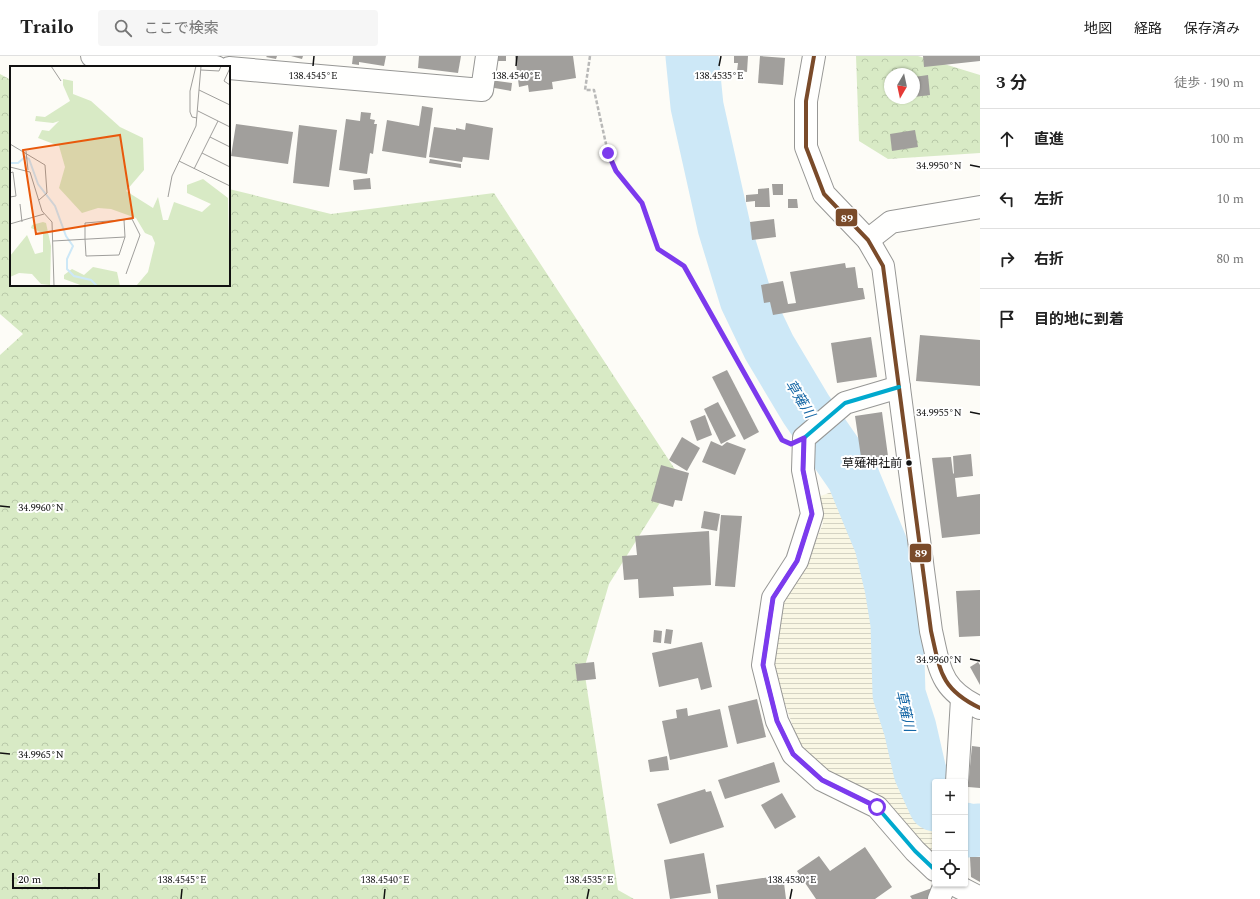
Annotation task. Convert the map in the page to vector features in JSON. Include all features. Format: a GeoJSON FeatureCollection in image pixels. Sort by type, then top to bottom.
{"type":"FeatureCollection","features":[{"type":"Feature","properties":{"kind":"street"},"geometry":{"type":"LineString","coordinates":[[92,56],[205,66]]}},
{"type":"Feature","properties":{"kind":"street"},"geometry":{"type":"LineString","coordinates":[[230,68],[482,90],[487,56]]}},
{"type":"Feature","properties":{"kind":"street"},"geometry":{"type":"LineString","coordinates":[[814,56],[806,101],[806,147],[824,194],[868,240],[883,266],[931,631],[940,670],[950,687],[971,703],[958,779]]}},
{"type":"Feature","properties":{"kind":"street"},"geometry":{"type":"LineString","coordinates":[[868,240],[891,222],[980,207]]}},
{"type":"Feature","properties":{"kind":"street"},"geometry":{"type":"LineString","coordinates":[[899,387],[845,403],[804,438],[803,470],[812,514],[797,561],[773,598],[763,665],[777,721],[793,754],[822,780],[877,807],[915,851],[932,867]]}},
{"type":"Feature","properties":{"kind":"street"},"geometry":{"type":"LineString","coordinates":[[939,899],[944,887]]}},
{"type":"Feature","properties":{"kind":"street"},"geometry":{"type":"LineString","coordinates":[[959,887],[980,898]]}},
{"type":"Feature","properties":{"kind":"path"},"geometry":{"type":"LineString","coordinates":[[590,56],[585,90],[594,90],[608,153],[616,171],[642,203],[658,249],[684,266],[782,440],[791,444],[804,438]]}},
{"type":"Feature","properties":{"kind":"shaded area"},"geometry":{"type":"Polygon","coordinates":[[[837,490],[873,574],[884,631],[885,694],[910,799],[932,825],[932,854],[828,775],[799,744],[772,666],[781,605],[810,555],[823,523],[818,497],[837,490]]]}},
{"type":"Feature","properties":{"kind":"green space"},"geometry":{"type":"Polygon","coordinates":[[[856,56],[918,56],[980,75],[980,153],[888,159],[859,141],[856,56]]]}},
{"type":"Feature","properties":{"kind":"green space"},"geometry":{"type":"Polygon","coordinates":[[[0,74],[10,79],[10,286],[230,286],[230,189],[331,214],[494,193],[678,474],[609,584],[584,669],[618,890],[634,899],[0,899],[0,355],[23,334],[0,314],[0,74]]]}},
{"type":"Feature","properties":{"kind":"building"},"geometry":{"type":"Polygon","coordinates":[[[277,56],[276,59],[266,57],[277,56]]]}},
{"type":"Feature","properties":{"kind":"building"},"geometry":{"type":"Polygon","coordinates":[[[291,56],[303,56],[302,59],[291,56]]]}},
{"type":"Feature","properties":{"kind":"building"},"geometry":{"type":"Polygon","coordinates":[[[353,56],[386,56],[384,66],[359,62],[359,65],[352,64],[353,56]]]}},
{"type":"Feature","properties":{"kind":"building"},"geometry":{"type":"Polygon","coordinates":[[[419,56],[461,56],[458,73],[418,68],[419,56]]]}},
{"type":"Feature","properties":{"kind":"building"},"geometry":{"type":"Polygon","coordinates":[[[495,56],[506,56],[506,61],[495,61],[495,56]]]}},
{"type":"Feature","properties":{"kind":"building"},"geometry":{"type":"Polygon","coordinates":[[[515,56],[573,56],[576,78],[552,82],[553,89],[529,92],[528,85],[519,87],[515,56]]]}},
{"type":"Feature","properties":{"kind":"building"},"geometry":{"type":"Polygon","coordinates":[[[734,56],[748,56],[747,72],[737,71],[738,63],[734,63],[734,56]]]}},
{"type":"Feature","properties":{"kind":"building"},"geometry":{"type":"Polygon","coordinates":[[[760,56],[785,58],[783,85],[758,83],[760,56]]]}},
{"type":"Feature","properties":{"kind":"building"},"geometry":{"type":"Polygon","coordinates":[[[923,56],[980,56],[980,61],[924,67],[923,56]]]}},
{"type":"Feature","properties":{"kind":"building"},"geometry":{"type":"Polygon","coordinates":[[[928,75],[930,95],[920,96],[920,76],[928,75]]]}},
{"type":"Feature","properties":{"kind":"building"},"geometry":{"type":"Polygon","coordinates":[[[490,80],[512,83],[511,91],[489,87],[490,80]]]}},
{"type":"Feature","properties":{"kind":"building"},"geometry":{"type":"Polygon","coordinates":[[[422,106],[433,108],[426,158],[382,151],[387,120],[419,126],[422,106]]]}},
{"type":"Feature","properties":{"kind":"building"},"geometry":{"type":"Polygon","coordinates":[[[361,112],[371,113],[370,119],[375,120],[374,124],[377,124],[373,154],[370,153],[367,174],[339,170],[346,119],[360,121],[361,112]]]}},
{"type":"Feature","properties":{"kind":"building"},"geometry":{"type":"Polygon","coordinates":[[[466,123],[493,128],[489,160],[463,157],[462,162],[429,157],[434,127],[465,130],[466,123]]]}},
{"type":"Feature","properties":{"kind":"building"},"geometry":{"type":"Polygon","coordinates":[[[236,124],[293,132],[288,164],[231,156],[236,124]]]}},
{"type":"Feature","properties":{"kind":"building"},"geometry":{"type":"Polygon","coordinates":[[[299,125],[337,130],[329,187],[293,183],[299,125]]]}},
{"type":"Feature","properties":{"kind":"building"},"geometry":{"type":"Polygon","coordinates":[[[915,130],[918,147],[892,151],[890,134],[915,130]]]}},
{"type":"Feature","properties":{"kind":"building"},"geometry":{"type":"Polygon","coordinates":[[[430,159],[461,164],[461,168],[429,163],[430,159]]]}},
{"type":"Feature","properties":{"kind":"building"},"geometry":{"type":"Polygon","coordinates":[[[370,178],[371,189],[354,190],[353,180],[370,178]]]}},
{"type":"Feature","properties":{"kind":"building"},"geometry":{"type":"Polygon","coordinates":[[[772,184],[783,184],[783,195],[773,195],[772,184]]]}},
{"type":"Feature","properties":{"kind":"building"},"geometry":{"type":"Polygon","coordinates":[[[769,188],[770,207],[755,207],[755,201],[746,202],[746,195],[758,194],[758,189],[769,188]]]}},
{"type":"Feature","properties":{"kind":"building"},"geometry":{"type":"Polygon","coordinates":[[[788,199],[797,199],[798,208],[788,208],[788,199]]]}},
{"type":"Feature","properties":{"kind":"building"},"geometry":{"type":"Polygon","coordinates":[[[774,219],[776,237],[752,240],[750,222],[774,219]]]}},
{"type":"Feature","properties":{"kind":"building"},"geometry":{"type":"Polygon","coordinates":[[[845,263],[846,268],[855,267],[858,288],[863,288],[865,299],[773,315],[770,302],[764,303],[761,285],[783,281],[788,304],[796,303],[790,272],[845,263]]]}},
{"type":"Feature","properties":{"kind":"building"},"geometry":{"type":"Polygon","coordinates":[[[920,335],[980,340],[980,386],[916,381],[920,335]]]}},
{"type":"Feature","properties":{"kind":"building"},"geometry":{"type":"Polygon","coordinates":[[[871,337],[877,377],[837,383],[831,343],[871,337]]]}},
{"type":"Feature","properties":{"kind":"building"},"geometry":{"type":"Polygon","coordinates":[[[727,370],[759,432],[744,440],[712,377],[727,370]]]}},
{"type":"Feature","properties":{"kind":"building"},"geometry":{"type":"Polygon","coordinates":[[[718,402],[736,436],[721,444],[704,409],[718,402]]]}},
{"type":"Feature","properties":{"kind":"building"},"geometry":{"type":"Polygon","coordinates":[[[882,412],[888,456],[882,456],[882,461],[862,464],[855,416],[882,412]]]}},
{"type":"Feature","properties":{"kind":"building"},"geometry":{"type":"Polygon","coordinates":[[[705,415],[712,435],[697,441],[690,421],[705,415]]]}},
{"type":"Feature","properties":{"kind":"building"},"geometry":{"type":"Polygon","coordinates":[[[682,437],[700,448],[687,471],[669,460],[682,437]]]}},
{"type":"Feature","properties":{"kind":"building"},"geometry":{"type":"Polygon","coordinates":[[[711,441],[722,446],[727,442],[746,449],[735,475],[702,462],[711,441]]]}},
{"type":"Feature","properties":{"kind":"building"},"geometry":{"type":"Polygon","coordinates":[[[971,454],[973,476],[955,478],[957,497],[980,494],[980,534],[942,538],[932,458],[951,457],[954,474],[953,456],[971,454]]]}},
{"type":"Feature","properties":{"kind":"building"},"geometry":{"type":"Polygon","coordinates":[[[661,465],[689,473],[682,501],[675,500],[673,507],[651,501],[661,465]]]}},
{"type":"Feature","properties":{"kind":"building"},"geometry":{"type":"Polygon","coordinates":[[[704,511],[720,514],[717,531],[701,528],[704,511]]]}},
{"type":"Feature","properties":{"kind":"building"},"geometry":{"type":"Polygon","coordinates":[[[721,515],[742,516],[735,587],[715,586],[721,515]]]}},
{"type":"Feature","properties":{"kind":"building"},"geometry":{"type":"Polygon","coordinates":[[[709,531],[711,585],[673,587],[674,596],[639,598],[638,579],[624,580],[622,556],[637,555],[635,536],[709,531]]]}},
{"type":"Feature","properties":{"kind":"building"},"geometry":{"type":"Polygon","coordinates":[[[980,590],[980,636],[959,637],[956,591],[980,590]]]}},
{"type":"Feature","properties":{"kind":"building"},"geometry":{"type":"Polygon","coordinates":[[[666,629],[673,630],[671,644],[664,643],[666,629]]]}},
{"type":"Feature","properties":{"kind":"building"},"geometry":{"type":"Polygon","coordinates":[[[654,630],[662,631],[661,643],[653,642],[654,630]]]}},
{"type":"Feature","properties":{"kind":"building"},"geometry":{"type":"Polygon","coordinates":[[[702,642],[712,687],[701,690],[698,678],[659,687],[652,653],[702,642]]]}},
{"type":"Feature","properties":{"kind":"building"},"geometry":{"type":"Polygon","coordinates":[[[594,662],[596,679],[577,681],[575,664],[594,662]]]}},
{"type":"Feature","properties":{"kind":"building"},"geometry":{"type":"Polygon","coordinates":[[[978,662],[980,665],[980,685],[970,667],[978,662]]]}},
{"type":"Feature","properties":{"kind":"building"},"geometry":{"type":"Polygon","coordinates":[[[757,699],[766,737],[737,744],[728,706],[757,699]]]}},
{"type":"Feature","properties":{"kind":"building"},"geometry":{"type":"Polygon","coordinates":[[[687,708],[688,716],[720,709],[728,747],[670,760],[662,721],[677,718],[676,710],[687,708]]]}},
{"type":"Feature","properties":{"kind":"building"},"geometry":{"type":"Polygon","coordinates":[[[972,746],[980,747],[980,788],[968,787],[972,746]]]}},
{"type":"Feature","properties":{"kind":"building"},"geometry":{"type":"Polygon","coordinates":[[[667,756],[669,770],[650,772],[648,760],[667,756]]]}},
{"type":"Feature","properties":{"kind":"building"},"geometry":{"type":"Polygon","coordinates":[[[774,762],[780,782],[725,799],[718,780],[774,762]]]}},
{"type":"Feature","properties":{"kind":"building"},"geometry":{"type":"Polygon","coordinates":[[[705,789],[706,792],[711,791],[724,827],[670,844],[657,804],[705,789]]]}},
{"type":"Feature","properties":{"kind":"building"},"geometry":{"type":"Polygon","coordinates":[[[782,793],[796,817],[775,829],[761,805],[782,793]]]}},
{"type":"Feature","properties":{"kind":"building"},"geometry":{"type":"Polygon","coordinates":[[[865,847],[892,887],[875,899],[816,899],[797,871],[819,856],[830,871],[865,847]]]}},
{"type":"Feature","properties":{"kind":"building"},"geometry":{"type":"Polygon","coordinates":[[[704,853],[711,893],[670,899],[664,860],[704,853]]]}},
{"type":"Feature","properties":{"kind":"building"},"geometry":{"type":"Polygon","coordinates":[[[970,857],[980,857],[980,882],[971,877],[970,857]]]}},
{"type":"Feature","properties":{"kind":"building"},"geometry":{"type":"Polygon","coordinates":[[[783,875],[786,899],[718,899],[716,885],[783,875]]]}},
{"type":"Feature","properties":{"kind":"building"},"geometry":{"type":"Polygon","coordinates":[[[932,888],[932,899],[912,899],[910,896],[932,888]]]}},
{"type":"Feature","properties":{"kind":"waterway","name":"草薙川"},"geometry":{"type":"LineString","coordinates":[[692,56],[697,106],[724,227],[746,299],[769,347],[806,409],[853,477],[881,545],[891,587],[897,624],[899,694],[910,728],[920,772],[932,798]]}},
{"type":"Feature","properties":{"kind":"waterway","name":"草薙川"},"geometry":{"type":"LineString","coordinates":[[968,831],[980,830]]}},
{"type":"Feature","properties":{"kind":"transit line","name":"89"},"geometry":{"type":"LineString","coordinates":[[814,56],[806,101],[806,147],[824,194],[868,240],[883,266],[931,631],[940,667],[949,686],[967,701],[980,708]]}},
{"type":"Feature","properties":{"kind":"transit line"},"geometry":{"type":"LineString","coordinates":[[899,387],[845,403],[804,438],[803,470],[812,514],[797,561],[773,598],[763,665],[777,721],[793,754],[822,780],[877,807],[915,851],[932,867]]}},
{"type":"Feature","properties":{"kind":"place","name":"草薙神社前"},"geometry":{"type":"Point","coordinates":[909,463]}},
{"type":"Feature","properties":{"kind":"route"},"geometry":{"type":"LineString","coordinates":[[608,153],[616,171],[642,203],[658,249],[684,266],[782,440],[791,444],[804,438],[803,470],[812,514],[797,561],[773,598],[763,665],[777,721],[793,754],[822,780],[877,807]]}}]}
